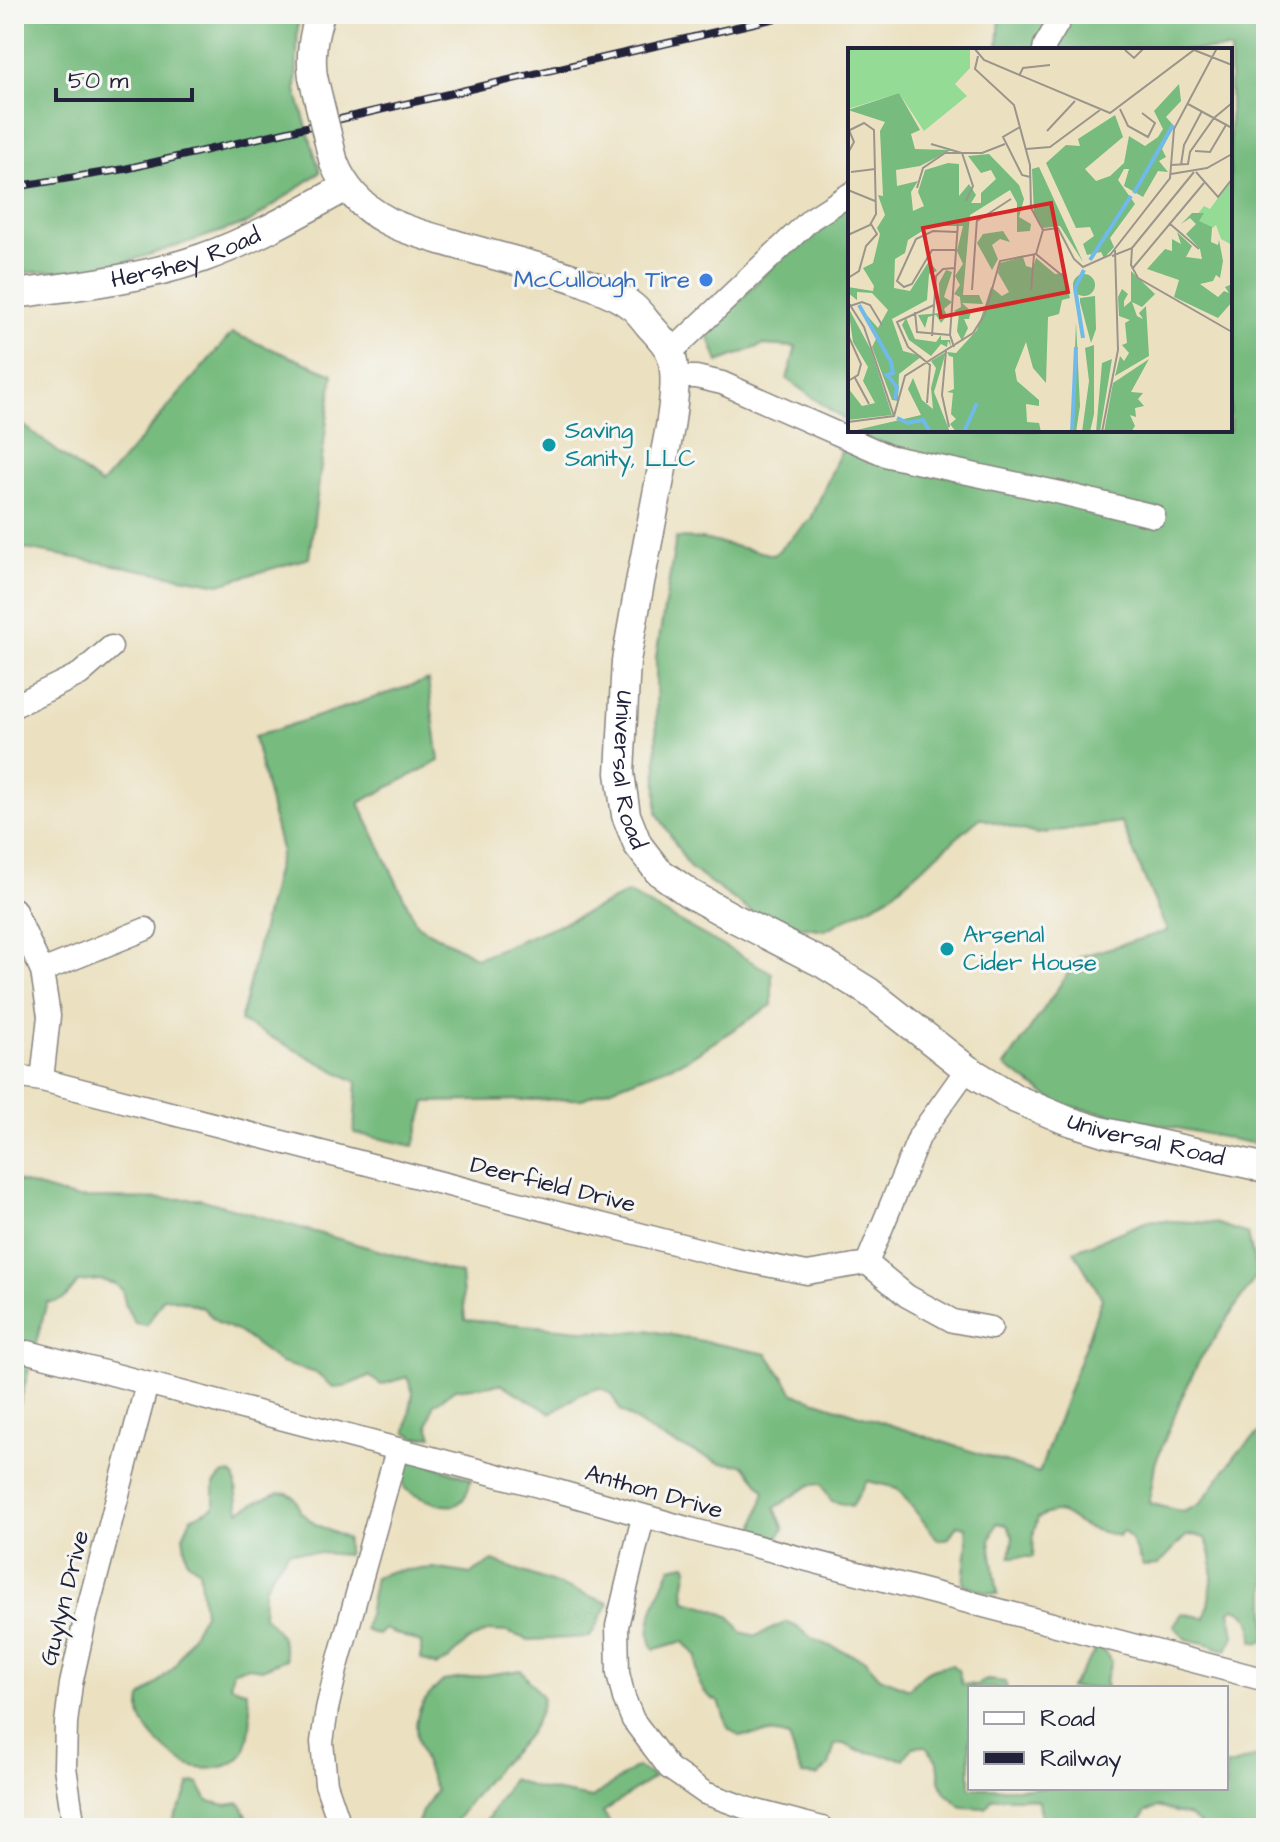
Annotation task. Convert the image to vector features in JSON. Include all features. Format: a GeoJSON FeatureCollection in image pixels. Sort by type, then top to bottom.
{"type":"FeatureCollection","features":[{"type":"Feature","properties":{"kind":"street"},"geometry":{"type":"LineString","coordinates":[[320,14],[312,42],[313,77],[340,175],[366,207],[387,221],[567,276],[618,297],[634,308],[672,365],[696,377],[722,383],[888,456],[1154,516]]}},
{"type":"Feature","properties":{"kind":"street"},"geometry":{"type":"LineString","coordinates":[[1044,48],[1061,18]]}},
{"type":"Feature","properties":{"kind":"street","name":"Hershey Road"},"geometry":{"type":"LineString","coordinates":[[14,294],[143,275],[199,259],[277,226],[340,175]]}},
{"type":"Feature","properties":{"kind":"street"},"geometry":{"type":"LineString","coordinates":[[672,365],[811,219],[848,195]]}},
{"type":"Feature","properties":{"kind":"street","name":"Universal Road"},"geometry":{"type":"LineString","coordinates":[[672,365],[674,400],[670,427],[626,661],[620,773],[626,815],[638,845],[658,871],[689,893],[824,964],[869,992],[967,1069],[1016,1099],[1104,1132],[1266,1170]]}},
{"type":"Feature","properties":{"kind":"street"},"geometry":{"type":"LineString","coordinates":[[14,706],[80,674],[111,647]]}},
{"type":"Feature","properties":{"kind":"street"},"geometry":{"type":"LineString","coordinates":[[14,909],[42,971],[49,1016],[42,1080]]}},
{"type":"Feature","properties":{"kind":"street"},"geometry":{"type":"LineString","coordinates":[[42,971],[146,929]]}},
{"type":"Feature","properties":{"kind":"street"},"geometry":{"type":"LineString","coordinates":[[967,1069],[920,1135],[867,1263],[907,1296],[953,1321],[991,1328]]}},
{"type":"Feature","properties":{"kind":"street","name":"Deerfield Drive"},"geometry":{"type":"LineString","coordinates":[[14,1076],[42,1080],[736,1259],[807,1273],[867,1263]]}},
{"type":"Feature","properties":{"kind":"street","name":"Anthon Drive"},"geometry":{"type":"LineString","coordinates":[[28,1352],[1266,1680]]}},
{"type":"Feature","properties":{"kind":"street","name":"Guylyn Drive"},"geometry":{"type":"LineString","coordinates":[[74,1828],[65,1767],[71,1684],[147,1384]]}},
{"type":"Feature","properties":{"kind":"street"},"geometry":{"type":"LineString","coordinates":[[341,1828],[326,1784],[322,1742],[336,1670],[397,1450]]}},
{"type":"Feature","properties":{"kind":"street"},"geometry":{"type":"LineString","coordinates":[[643,1517],[617,1626],[618,1673],[633,1720],[669,1768],[705,1793],[749,1809],[822,1828]]}},
{"type":"Feature","properties":{"kind":"green space"},"geometry":{"type":"Polygon","coordinates":[[[14,14],[300,14],[296,90],[320,172],[250,222],[105,269],[14,273],[14,14]]]}},
{"type":"Feature","properties":{"kind":"green space"},"geometry":{"type":"Polygon","coordinates":[[[1000,14],[1266,14],[1266,1146],[1059,1104],[1005,1066],[1079,957],[1167,931],[1121,822],[1036,834],[980,818],[887,898],[825,930],[764,921],[690,868],[657,813],[656,657],[676,538],[702,539],[774,555],[811,519],[849,432],[1232,432],[1232,48],[998,48],[1000,14]]]}},
{"type":"Feature","properties":{"kind":"green space"},"geometry":{"type":"Polygon","coordinates":[[[846,186],[848,423],[787,379],[796,347],[763,345],[718,362],[708,335],[846,186]]]}},
{"type":"Feature","properties":{"kind":"green space"},"geometry":{"type":"Polygon","coordinates":[[[232,333],[333,374],[309,558],[219,584],[14,547],[14,418],[101,485],[232,333]]]}},
{"type":"Feature","properties":{"kind":"green space"},"geometry":{"type":"Polygon","coordinates":[[[428,680],[439,761],[359,803],[417,925],[477,958],[628,893],[772,973],[772,1005],[686,1060],[582,1099],[426,1102],[414,1146],[354,1133],[357,1082],[240,1021],[281,850],[254,737],[428,680]]]}},
{"type":"Feature","properties":{"kind":"green space"},"geometry":{"type":"Polygon","coordinates":[[[14,1180],[74,1198],[200,1199],[461,1274],[465,1320],[618,1333],[647,1330],[767,1354],[795,1394],[1039,1473],[1102,1298],[1074,1251],[1150,1220],[1215,1223],[1248,1234],[1257,1275],[1199,1361],[1181,1399],[1155,1464],[1149,1503],[1183,1512],[1200,1504],[1238,1452],[1266,1427],[1266,1639],[1260,1643],[1253,1641],[1250,1620],[1234,1608],[1230,1611],[1234,1636],[1227,1650],[1188,1640],[1174,1625],[1182,1613],[1205,1618],[1212,1568],[1205,1538],[1186,1536],[1158,1565],[1143,1566],[1130,1538],[1123,1531],[1118,1536],[1098,1531],[1054,1512],[1038,1518],[1033,1557],[1010,1557],[1013,1536],[1007,1525],[997,1523],[990,1541],[998,1594],[989,1593],[963,1584],[966,1527],[957,1525],[949,1538],[938,1540],[897,1488],[867,1481],[852,1506],[831,1501],[822,1484],[810,1485],[775,1508],[784,1529],[776,1540],[753,1533],[765,1491],[744,1465],[720,1463],[661,1438],[621,1411],[611,1394],[601,1388],[581,1394],[551,1413],[501,1384],[455,1389],[433,1405],[428,1425],[432,1436],[417,1438],[406,1432],[413,1393],[407,1377],[381,1385],[369,1376],[344,1387],[333,1388],[316,1373],[281,1363],[239,1332],[218,1323],[203,1308],[187,1302],[164,1297],[147,1325],[135,1323],[126,1307],[122,1290],[115,1284],[100,1280],[78,1282],[61,1300],[47,1302],[14,1425],[14,1180]]]}},
{"type":"Feature","properties":{"kind":"green space"},"geometry":{"type":"Polygon","coordinates":[[[418,1460],[471,1479],[460,1503],[450,1506],[435,1503],[404,1488],[403,1477],[408,1464],[418,1460]]]}},
{"type":"Feature","properties":{"kind":"green space"},"geometry":{"type":"Polygon","coordinates":[[[231,1473],[235,1478],[239,1511],[275,1494],[291,1495],[297,1501],[300,1512],[315,1524],[347,1539],[347,1555],[289,1551],[274,1571],[264,1589],[263,1616],[279,1635],[286,1659],[262,1669],[248,1667],[233,1670],[230,1685],[246,1691],[249,1703],[251,1722],[248,1740],[244,1752],[234,1762],[219,1768],[203,1768],[182,1762],[160,1744],[144,1723],[140,1705],[141,1698],[174,1667],[204,1613],[199,1570],[187,1561],[183,1536],[191,1518],[214,1507],[214,1484],[222,1475],[231,1473]]]}},
{"type":"Feature","properties":{"kind":"green space"},"geometry":{"type":"Polygon","coordinates":[[[493,1561],[609,1603],[590,1637],[529,1640],[507,1632],[489,1631],[468,1641],[448,1660],[436,1666],[421,1659],[421,1643],[384,1629],[378,1635],[365,1630],[375,1577],[392,1571],[434,1568],[471,1574],[493,1561]]]}},
{"type":"Feature","properties":{"kind":"green space"},"geometry":{"type":"Polygon","coordinates":[[[686,1564],[688,1568],[684,1589],[686,1601],[731,1617],[741,1632],[756,1636],[787,1622],[813,1639],[865,1660],[880,1677],[909,1689],[927,1671],[952,1665],[958,1670],[962,1684],[976,1685],[987,1680],[1005,1682],[1006,1686],[968,1686],[968,1790],[1228,1790],[1228,1765],[1266,1753],[1266,1828],[1204,1828],[1190,1816],[1157,1807],[1146,1812],[1139,1822],[1117,1823],[1106,1828],[1043,1828],[1039,1801],[993,1798],[986,1808],[962,1807],[945,1793],[938,1761],[925,1746],[912,1747],[904,1759],[835,1744],[829,1766],[817,1776],[803,1775],[789,1737],[769,1733],[739,1736],[728,1728],[719,1702],[712,1699],[700,1684],[697,1656],[684,1642],[654,1649],[649,1630],[651,1619],[671,1567],[686,1564]]]}},
{"type":"Feature","properties":{"kind":"green space"},"geometry":{"type":"Polygon","coordinates":[[[1099,1645],[1112,1662],[1105,1680],[1106,1686],[1071,1686],[1099,1645]]]}},
{"type":"Feature","properties":{"kind":"green space"},"geometry":{"type":"Polygon","coordinates":[[[521,1670],[543,1698],[529,1733],[488,1778],[450,1828],[417,1825],[422,1811],[436,1791],[417,1737],[418,1715],[424,1702],[443,1681],[521,1670]]]}},
{"type":"Feature","properties":{"kind":"green space"},"geometry":{"type":"Polygon","coordinates":[[[637,1767],[654,1777],[603,1812],[614,1828],[482,1828],[512,1779],[535,1788],[592,1798],[637,1767]]]}},
{"type":"Feature","properties":{"kind":"green space"},"geometry":{"type":"Polygon","coordinates":[[[190,1784],[199,1784],[208,1801],[226,1805],[240,1803],[253,1828],[168,1828],[190,1784]]]}},
{"type":"Feature","properties":{"kind":"railway"},"geometry":{"type":"LineString","coordinates":[[14,187],[125,169],[793,14]]}},
{"type":"Feature","properties":{"kind":"place","name":"McCullough Tire"},"geometry":{"type":"Point","coordinates":[706,280]}},
{"type":"Feature","properties":{"kind":"place","name":"Saving Sanity, LLC"},"geometry":{"type":"Point","coordinates":[549,445]}},
{"type":"Feature","properties":{"kind":"place","name":"Arsenal Cider House"},"geometry":{"type":"Point","coordinates":[947,949]}}]}
